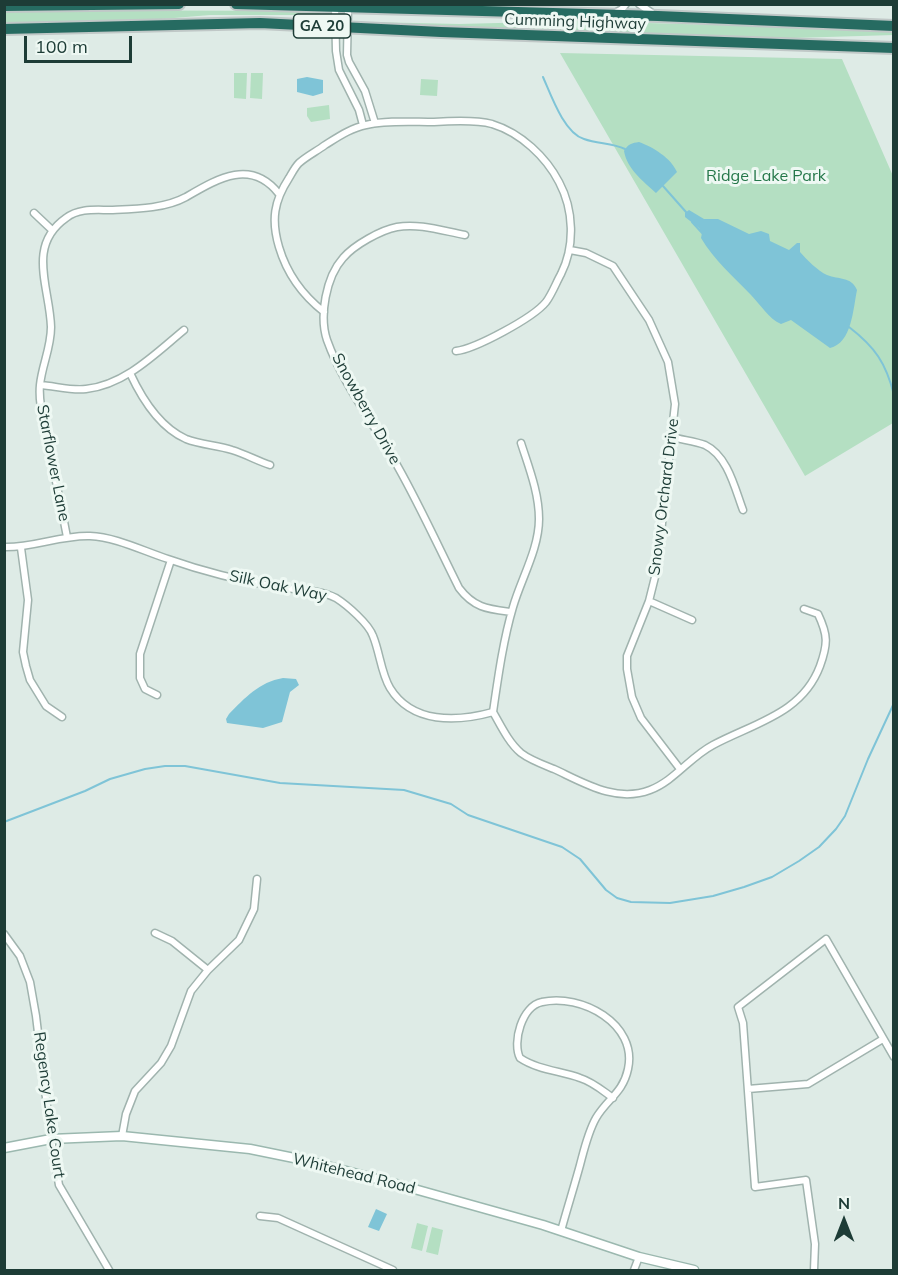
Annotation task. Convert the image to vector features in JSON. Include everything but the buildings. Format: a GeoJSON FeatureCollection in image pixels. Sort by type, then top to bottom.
{"type":"FeatureCollection","features":[{"type":"Feature","properties":{"kind":"highway"},"geometry":{"type":"LineString","coordinates":[[4,6],[179,4]]}},
{"type":"Feature","properties":{"kind":"highway","name":"Cumming Highway"},"geometry":{"type":"LineString","coordinates":[[236,4],[658,16],[894,26]]}},
{"type":"Feature","properties":{"kind":"highway","name":"Cumming Highway"},"geometry":{"type":"LineString","coordinates":[[4,29],[260,23],[894,48]]}},
{"type":"Feature","properties":{"kind":"street"},"geometry":{"type":"LineString","coordinates":[[609,15],[622,9],[626,4]]}},
{"type":"Feature","properties":{"kind":"street"},"geometry":{"type":"LineString","coordinates":[[639,4],[658,16]]}},
{"type":"Feature","properties":{"kind":"street"},"geometry":{"type":"LineString","coordinates":[[336,7],[336,51],[339,70],[359,110],[363,125]]}},
{"type":"Feature","properties":{"kind":"street"},"geometry":{"type":"LineString","coordinates":[[348,8],[347,55],[364,91],[375,123]]}},
{"type":"Feature","properties":{"kind":"street"},"geometry":{"type":"LineString","coordinates":[[342,77],[355,72]]}},
{"type":"Feature","properties":{"kind":"street"},"geometry":{"type":"LineString","coordinates":[[324,312],[297,287],[283,262],[276,236],[275,211],[279,194],[297,164],[340,135],[363,125],[445,122],[491,124],[527,143],[553,170],[566,194],[571,229],[570,250],[565,266],[546,302],[532,315],[501,332],[456,351]]}},
{"type":"Feature","properties":{"kind":"street"},"geometry":{"type":"LineString","coordinates":[[34,213],[52,230],[77,211],[136,209],[179,201],[224,177],[240,174],[253,176],[271,184],[279,194]]}},
{"type":"Feature","properties":{"kind":"street","name":"Snowberry Drive"},"geometry":{"type":"LineString","coordinates":[[465,236],[418,226],[398,227],[376,234],[343,258],[327,287],[324,312],[327,338],[343,374],[398,467],[459,588],[468,599],[484,608],[511,612]]}},
{"type":"Feature","properties":{"kind":"street","name":"Starflower Lane"},"geometry":{"type":"LineString","coordinates":[[52,230],[44,246],[43,264],[51,325],[50,346],[40,385],[42,414],[67,537]]}},
{"type":"Feature","properties":{"kind":"street","name":"Snowy Orchard Drive"},"geometry":{"type":"LineString","coordinates":[[570,250],[586,253],[613,266],[649,320],[668,363],[675,404],[657,569],[650,601],[627,656],[628,681],[641,718],[680,769]]}},
{"type":"Feature","properties":{"kind":"street"},"geometry":{"type":"LineString","coordinates":[[40,385],[84,390],[104,386],[130,373],[184,330]]}},
{"type":"Feature","properties":{"kind":"street"},"geometry":{"type":"LineString","coordinates":[[130,373],[141,397],[167,426],[185,438],[229,449],[270,465]]}},
{"type":"Feature","properties":{"kind":"street"},"geometry":{"type":"LineString","coordinates":[[672,437],[705,445],[717,454],[728,469],[743,510]]}},
{"type":"Feature","properties":{"kind":"street"},"geometry":{"type":"LineString","coordinates":[[520,443],[538,498],[539,521],[537,540],[511,612],[492,712],[522,754],[608,793],[629,796],[651,790],[710,746],[790,707],[804,694],[815,679],[826,648],[826,630],[818,614],[804,609]]}},
{"type":"Feature","properties":{"kind":"street","name":"Silk Oak Way"},"geometry":{"type":"LineString","coordinates":[[4,547],[21,548],[67,537],[91,536],[255,583],[314,591],[333,597],[349,607],[373,634],[382,670],[390,688],[401,702],[437,718],[458,719],[492,712]]}},
{"type":"Feature","properties":{"kind":"street"},"geometry":{"type":"LineString","coordinates":[[21,548],[28,600],[23,652],[26,666],[30,680],[46,706],[62,717]]}},
{"type":"Feature","properties":{"kind":"street"},"geometry":{"type":"LineString","coordinates":[[157,695],[145,689],[140,678],[140,654],[171,560]]}},
{"type":"Feature","properties":{"kind":"street"},"geometry":{"type":"LineString","coordinates":[[650,601],[692,620]]}},
{"type":"Feature","properties":{"kind":"street"},"geometry":{"type":"LineString","coordinates":[[122,1136],[126,1114],[135,1090],[161,1063],[171,1047],[191,991],[208,970],[239,940],[254,909],[257,879]]}},
{"type":"Feature","properties":{"kind":"street"},"geometry":{"type":"LineString","coordinates":[[155,933],[172,941],[208,970]]}},
{"type":"Feature","properties":{"kind":"street","name":"Regency Lake Court"},"geometry":{"type":"LineString","coordinates":[[4,934],[20,956],[30,982],[59,1185],[109,1270]]}},
{"type":"Feature","properties":{"kind":"street"},"geometry":{"type":"LineString","coordinates":[[814,1270],[815,1244],[806,1180],[755,1187],[743,1023],[738,1008],[826,939],[894,1057]]}},
{"type":"Feature","properties":{"kind":"street"},"geometry":{"type":"LineString","coordinates":[[561,1231],[588,1138],[597,1118],[613,1098],[624,1083],[629,1067],[626,1041],[610,1019],[586,1006],[560,1001],[538,1002],[529,1008],[523,1016],[517,1047],[520,1058],[542,1068],[591,1082],[613,1098]]}},
{"type":"Feature","properties":{"kind":"street"},"geometry":{"type":"LineString","coordinates":[[748,1089],[808,1084],[883,1039]]}},
{"type":"Feature","properties":{"kind":"street","name":"Whitehead Road"},"geometry":{"type":"LineString","coordinates":[[4,1148],[51,1139],[122,1136],[250,1149],[304,1160],[400,1185],[561,1231],[639,1257],[694,1270]]}},
{"type":"Feature","properties":{"kind":"street"},"geometry":{"type":"LineString","coordinates":[[260,1216],[278,1218],[393,1270]]}},
{"type":"Feature","properties":{"kind":"street"},"geometry":{"type":"LineString","coordinates":[[634,1270],[639,1257]]}},
{"type":"Feature","properties":{"kind":"green space"},"geometry":{"type":"Polygon","coordinates":[[[4,10],[319,11],[320,15],[210,15],[102,24],[5,25],[4,10]]]}},
{"type":"Feature","properties":{"kind":"green space"},"geometry":{"type":"Polygon","coordinates":[[[577,21],[893,30],[894,35],[760,39],[368,26],[368,22],[459,24],[577,21]]]}},
{"type":"Feature","properties":{"kind":"green space","name":"Ridge Lake Park"},"geometry":{"type":"Polygon","coordinates":[[[560,53],[842,59],[893,176],[893,423],[805,476],[560,53]]]}},
{"type":"Feature","properties":{"kind":"green space"},"geometry":{"type":"Polygon","coordinates":[[[234,73],[247,73],[246,99],[234,98],[234,73]]]}},
{"type":"Feature","properties":{"kind":"green space"},"geometry":{"type":"Polygon","coordinates":[[[251,73],[263,73],[262,99],[250,98],[251,73]]]}},
{"type":"Feature","properties":{"kind":"green space"},"geometry":{"type":"Polygon","coordinates":[[[421,79],[438,80],[437,96],[420,95],[421,79]]]}},
{"type":"Feature","properties":{"kind":"green space"},"geometry":{"type":"Polygon","coordinates":[[[329,105],[330,119],[311,122],[307,116],[307,108],[329,105]]]}},
{"type":"Feature","properties":{"kind":"green space"},"geometry":{"type":"Polygon","coordinates":[[[417,1223],[428,1226],[422,1251],[411,1248],[417,1223]]]}},
{"type":"Feature","properties":{"kind":"green space"},"geometry":{"type":"Polygon","coordinates":[[[432,1227],[443,1230],[438,1255],[426,1252],[432,1227]]]}},
{"type":"Feature","properties":{"kind":"water"},"geometry":{"type":"Polygon","coordinates":[[[307,77],[323,80],[323,93],[313,96],[297,92],[297,79],[307,77]]]}},
{"type":"Feature","properties":{"kind":"water"},"geometry":{"type":"Polygon","coordinates":[[[639,142],[661,154],[677,172],[656,193],[636,174],[628,163],[624,151],[632,143],[639,142]]]}},
{"type":"Feature","properties":{"kind":"water"},"geometry":{"type":"Polygon","coordinates":[[[689,210],[704,219],[718,219],[749,234],[761,231],[769,234],[770,241],[789,250],[800,243],[800,252],[820,271],[851,282],[857,290],[850,324],[843,340],[830,348],[791,320],[781,324],[773,319],[712,254],[701,238],[702,233],[699,228],[685,217],[685,213],[689,210]]]}},
{"type":"Feature","properties":{"kind":"water"},"geometry":{"type":"Polygon","coordinates":[[[283,678],[296,679],[299,685],[290,692],[282,722],[263,728],[227,723],[226,719],[229,714],[253,692],[267,683],[283,678]]]}},
{"type":"Feature","properties":{"kind":"water"},"geometry":{"type":"Polygon","coordinates":[[[376,1209],[387,1214],[379,1231],[368,1227],[376,1209]]]}},
{"type":"Feature","properties":{"kind":"waterway"},"geometry":{"type":"LineString","coordinates":[[543,77],[559,112],[570,129],[589,141],[625,149]]}},
{"type":"Feature","properties":{"kind":"waterway"},"geometry":{"type":"LineString","coordinates":[[663,186],[686,212]]}},
{"type":"Feature","properties":{"kind":"waterway"},"geometry":{"type":"LineString","coordinates":[[692,222],[703,234]]}},
{"type":"Feature","properties":{"kind":"waterway"},"geometry":{"type":"LineString","coordinates":[[849,327],[878,356],[894,395]]}},
{"type":"Feature","properties":{"kind":"waterway"},"geometry":{"type":"LineString","coordinates":[[4,822],[110,779],[165,766],[185,766],[280,783],[404,790],[451,804],[468,815],[562,847],[580,859],[606,890],[617,898],[631,902],[670,903],[713,896],[772,877],[819,847],[845,816],[894,703]]}}]}
